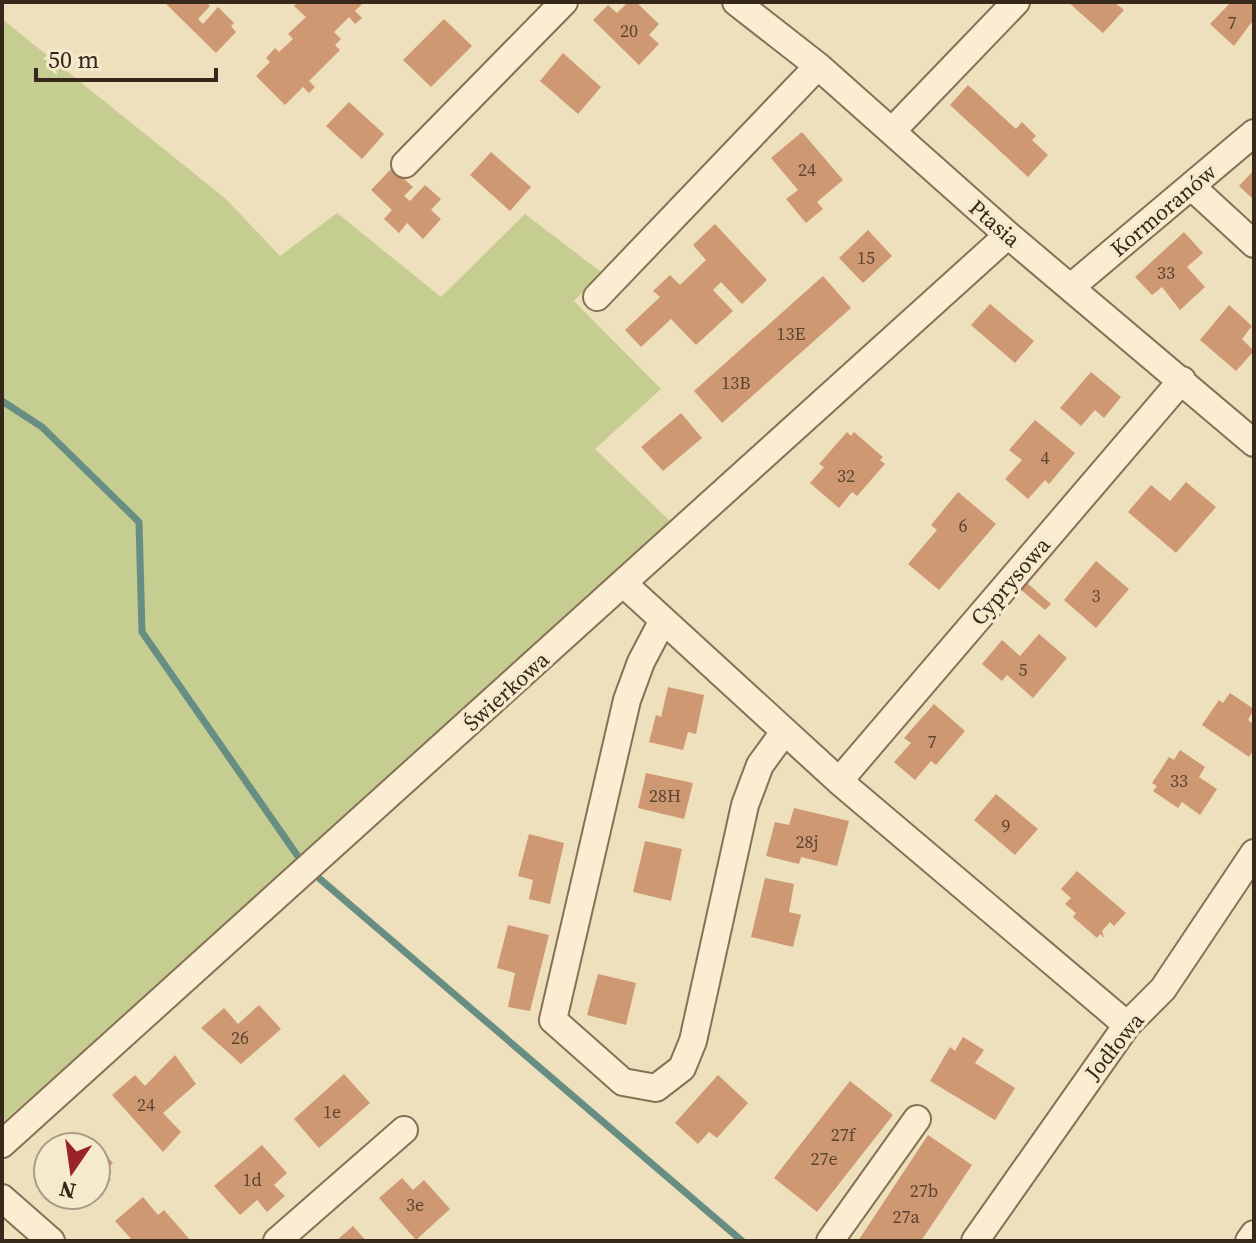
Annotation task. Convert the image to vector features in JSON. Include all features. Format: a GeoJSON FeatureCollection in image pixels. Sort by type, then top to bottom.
{"type":"FeatureCollection","features":[{"type":"Feature","properties":{"kind":"street"},"geometry":{"type":"LineString","coordinates":[[405,164],[564,2]]}},
{"type":"Feature","properties":{"kind":"street","name":"Ptasia"},"geometry":{"type":"LineString","coordinates":[[736,2],[818,66],[1008,235],[1254,443]]}},
{"type":"Feature","properties":{"kind":"street"},"geometry":{"type":"LineString","coordinates":[[892,131],[1016,2]]}},
{"type":"Feature","properties":{"kind":"street"},"geometry":{"type":"LineString","coordinates":[[597,297],[818,66]]}},
{"type":"Feature","properties":{"kind":"street","name":"Kormoranów"},"geometry":{"type":"LineString","coordinates":[[1071,287],[1254,133]]}},
{"type":"Feature","properties":{"kind":"street"},"geometry":{"type":"LineString","coordinates":[[1192,187],[1254,244]]}},
{"type":"Feature","properties":{"kind":"street","name":"Świerkowa"},"geometry":{"type":"LineString","coordinates":[[2,1144],[625,585],[1008,235]]}},
{"type":"Feature","properties":{"kind":"street","name":"Cyprysowa"},"geometry":{"type":"LineString","coordinates":[[839,781],[1182,380]]}},
{"type":"Feature","properties":{"kind":"street"},"geometry":{"type":"LineString","coordinates":[[625,585],[839,781],[1127,1025]]}},
{"type":"Feature","properties":{"kind":"street"},"geometry":{"type":"LineString","coordinates":[[662,622],[641,662],[627,700],[553,1020],[575,1043],[623,1082],[656,1088],[682,1068],[693,1041],[745,805],[760,765],[784,732]]}},
{"type":"Feature","properties":{"kind":"street","name":"Jodłowa"},"geometry":{"type":"LineString","coordinates":[[975,1241],[1127,1025],[1163,989],[1254,853]]}},
{"type":"Feature","properties":{"kind":"street"},"geometry":{"type":"LineString","coordinates":[[830,1241],[917,1119]]}},
{"type":"Feature","properties":{"kind":"street"},"geometry":{"type":"LineString","coordinates":[[277,1241],[404,1130]]}},
{"type":"Feature","properties":{"kind":"street"},"geometry":{"type":"LineString","coordinates":[[2,1198],[51,1241]]}},
{"type":"Feature","properties":{"kind":"street"},"geometry":{"type":"LineString","coordinates":[[1249,1241],[1254,1234]]}},
{"type":"Feature","properties":{"kind":"green space"},"geometry":{"type":"Polygon","coordinates":[[[2,19],[226,199],[280,256],[337,213],[441,297],[525,214],[601,272],[574,301],[661,389],[595,449],[672,523],[669,533],[2,1123],[2,19]]]}},
{"type":"Feature","properties":{"kind":"building"},"geometry":{"type":"Polygon","coordinates":[[[164,2],[206,2],[210,6],[198,19],[203,24],[218,7],[234,23],[231,26],[236,32],[216,53],[164,2]]]}},
{"type":"Feature","properties":{"kind":"building"},"geometry":{"type":"Polygon","coordinates":[[[298,2],[364,2],[355,11],[362,18],[355,24],[349,17],[334,32],[341,39],[335,45],[340,50],[309,81],[315,87],[309,93],[303,87],[285,105],[256,76],[270,62],[266,58],[275,48],[279,52],[293,39],[288,34],[306,17],[294,6],[298,2]]]}},
{"type":"Feature","properties":{"kind":"building"},"geometry":{"type":"Polygon","coordinates":[[[628,2],[636,2],[659,24],[649,35],[659,44],[639,65],[593,20],[608,5],[617,13],[628,2]]]}},
{"type":"Feature","properties":{"kind":"building"},"geometry":{"type":"Polygon","coordinates":[[[1068,2],[1114,2],[1124,10],[1103,33],[1068,2]]]}},
{"type":"Feature","properties":{"kind":"building"},"geometry":{"type":"Polygon","coordinates":[[[1231,2],[1254,2],[1254,19],[1234,46],[1210,24],[1231,2]]]}},
{"type":"Feature","properties":{"kind":"building"},"geometry":{"type":"Polygon","coordinates":[[[444,19],[472,46],[431,87],[403,60],[444,19]]]}},
{"type":"Feature","properties":{"kind":"building"},"geometry":{"type":"Polygon","coordinates":[[[563,53],[601,87],[578,114],[540,81],[563,53]]]}},
{"type":"Feature","properties":{"kind":"building"},"geometry":{"type":"Polygon","coordinates":[[[968,85],[1016,129],[1022,122],[1036,136],[1032,140],[1048,155],[1028,177],[950,105],[968,85]]]}},
{"type":"Feature","properties":{"kind":"building"},"geometry":{"type":"Polygon","coordinates":[[[349,102],[384,134],[362,159],[326,126],[349,102]]]}},
{"type":"Feature","properties":{"kind":"building"},"geometry":{"type":"Polygon","coordinates":[[[802,132],[843,180],[817,202],[823,209],[806,223],[786,199],[798,190],[771,158],[802,132]]]}},
{"type":"Feature","properties":{"kind":"building"},"geometry":{"type":"Polygon","coordinates":[[[491,152],[531,187],[510,211],[470,175],[491,152]]]}},
{"type":"Feature","properties":{"kind":"building"},"geometry":{"type":"Polygon","coordinates":[[[392,168],[413,187],[404,196],[410,201],[425,185],[441,199],[431,210],[441,219],[423,239],[407,223],[399,233],[384,219],[392,210],[371,190],[392,168]]]}},
{"type":"Feature","properties":{"kind":"building"},"geometry":{"type":"Polygon","coordinates":[[[1254,170],[1254,200],[1239,186],[1254,170]]]}},
{"type":"Feature","properties":{"kind":"building"},"geometry":{"type":"Polygon","coordinates":[[[715,224],[767,280],[742,304],[721,282],[713,290],[733,311],[696,345],[671,319],[641,347],[625,330],[660,297],[653,291],[670,275],[680,285],[706,260],[693,245],[715,224]]]}},
{"type":"Feature","properties":{"kind":"building"},"geometry":{"type":"Polygon","coordinates":[[[868,230],[892,256],[863,283],[839,258],[868,230]]]}},
{"type":"Feature","properties":{"kind":"building"},"geometry":{"type":"Polygon","coordinates":[[[1184,232],[1203,253],[1187,267],[1205,287],[1180,310],[1162,287],[1152,295],[1135,277],[1184,232]]]}},
{"type":"Feature","properties":{"kind":"building"},"geometry":{"type":"Polygon","coordinates":[[[823,276],[851,308],[722,423],[694,391],[823,276]]]}},
{"type":"Feature","properties":{"kind":"building"},"geometry":{"type":"Polygon","coordinates":[[[990,304],[1034,341],[1015,363],[971,325],[990,304]]]}},
{"type":"Feature","properties":{"kind":"building"},"geometry":{"type":"Polygon","coordinates":[[[1229,305],[1252,326],[1242,339],[1254,351],[1236,371],[1200,340],[1229,305]]]}},
{"type":"Feature","properties":{"kind":"building"},"geometry":{"type":"Polygon","coordinates":[[[1091,372],[1121,397],[1104,418],[1095,410],[1081,426],[1060,408],[1091,372]]]}},
{"type":"Feature","properties":{"kind":"building"},"geometry":{"type":"Polygon","coordinates":[[[681,413],[702,438],[663,471],[641,447],[681,413]]]}},
{"type":"Feature","properties":{"kind":"building"},"geometry":{"type":"Polygon","coordinates":[[[1035,420],[1075,453],[1049,484],[1045,480],[1028,499],[1005,479],[1022,460],[1009,450],[1035,420]]]}},
{"type":"Feature","properties":{"kind":"building"},"geometry":{"type":"Polygon","coordinates":[[[847,432],[851,436],[854,432],[883,457],[880,460],[885,464],[857,496],[852,492],[839,508],[810,483],[824,467],[819,464],[847,432]]]}},
{"type":"Feature","properties":{"kind":"building"},"geometry":{"type":"Polygon","coordinates":[[[1186,482],[1216,507],[1176,553],[1128,512],[1151,485],[1170,501],[1186,482]]]}},
{"type":"Feature","properties":{"kind":"building"},"geometry":{"type":"Polygon","coordinates":[[[958,492],[996,524],[939,590],[908,564],[937,530],[931,525],[958,492]]]}},
{"type":"Feature","properties":{"kind":"building"},"geometry":{"type":"Polygon","coordinates":[[[1096,561],[1129,589],[1096,628],[1064,600],[1096,561]]]}},
{"type":"Feature","properties":{"kind":"building"},"geometry":{"type":"Polygon","coordinates":[[[1026,582],[1051,604],[1045,610],[1020,589],[1026,582]]]}},
{"type":"Feature","properties":{"kind":"building"},"geometry":{"type":"Polygon","coordinates":[[[1039,634],[1067,658],[1033,698],[1007,675],[1002,681],[982,664],[1002,640],[1020,656],[1039,634]]]}},
{"type":"Feature","properties":{"kind":"building"},"geometry":{"type":"Polygon","coordinates":[[[668,687],[704,695],[696,734],[688,732],[683,750],[649,742],[656,715],[661,717],[668,687]]]}},
{"type":"Feature","properties":{"kind":"building"},"geometry":{"type":"Polygon","coordinates":[[[1230,693],[1254,709],[1248,720],[1254,724],[1254,749],[1249,757],[1202,725],[1219,700],[1223,703],[1230,693]]]}},
{"type":"Feature","properties":{"kind":"building"},"geometry":{"type":"Polygon","coordinates":[[[934,704],[965,731],[936,765],[931,761],[915,780],[894,762],[911,743],[904,738],[934,704]]]}},
{"type":"Feature","properties":{"kind":"building"},"geometry":{"type":"Polygon","coordinates":[[[1180,750],[1205,767],[1199,777],[1217,789],[1200,815],[1182,802],[1178,808],[1153,791],[1157,786],[1152,783],[1169,757],[1174,760],[1180,750]]]}},
{"type":"Feature","properties":{"kind":"building"},"geometry":{"type":"Polygon","coordinates":[[[646,773],[693,783],[684,819],[638,808],[646,773]]]}},
{"type":"Feature","properties":{"kind":"building"},"geometry":{"type":"Polygon","coordinates":[[[996,794],[1038,829],[1015,855],[974,820],[996,794]]]}},
{"type":"Feature","properties":{"kind":"building"},"geometry":{"type":"Polygon","coordinates":[[[794,808],[849,821],[837,866],[801,857],[799,864],[766,856],[775,822],[789,825],[794,808]]]}},
{"type":"Feature","properties":{"kind":"building"},"geometry":{"type":"Polygon","coordinates":[[[529,834],[564,843],[550,904],[529,899],[533,880],[518,876],[529,834]]]}},
{"type":"Feature","properties":{"kind":"building"},"geometry":{"type":"Polygon","coordinates":[[[645,841],[682,849],[671,901],[633,892],[645,841]]]}},
{"type":"Feature","properties":{"kind":"building"},"geometry":{"type":"Polygon","coordinates":[[[1077,871],[1126,913],[1114,926],[1110,922],[1102,931],[1104,938],[1100,934],[1097,938],[1073,917],[1076,913],[1065,904],[1071,898],[1061,889],[1077,871]]]}},
{"type":"Feature","properties":{"kind":"building"},"geometry":{"type":"Polygon","coordinates":[[[765,878],[794,884],[789,912],[801,915],[793,947],[751,937],[765,878]]]}},
{"type":"Feature","properties":{"kind":"building"},"geometry":{"type":"Polygon","coordinates":[[[508,925],[549,935],[530,1011],[508,1007],[515,973],[497,968],[508,925]]]}},
{"type":"Feature","properties":{"kind":"building"},"geometry":{"type":"Polygon","coordinates":[[[598,974],[636,983],[626,1025],[587,1015],[598,974]]]}},
{"type":"Feature","properties":{"kind":"building"},"geometry":{"type":"Polygon","coordinates":[[[259,1005],[281,1029],[241,1064],[201,1028],[224,1008],[238,1024],[259,1005]]]}},
{"type":"Feature","properties":{"kind":"building"},"geometry":{"type":"Polygon","coordinates":[[[963,1037],[984,1050],[975,1063],[1015,1088],[995,1120],[930,1081],[950,1047],[955,1051],[963,1037]]]}},
{"type":"Feature","properties":{"kind":"building"},"geometry":{"type":"Polygon","coordinates":[[[175,1055],[196,1084],[163,1113],[181,1132],[163,1152],[112,1095],[135,1075],[145,1086],[175,1055]]]}},
{"type":"Feature","properties":{"kind":"building"},"geometry":{"type":"Polygon","coordinates":[[[344,1074],[370,1103],[319,1148],[294,1119],[344,1074]]]}},
{"type":"Feature","properties":{"kind":"building"},"geometry":{"type":"Polygon","coordinates":[[[718,1075],[748,1103],[717,1138],[709,1132],[698,1144],[675,1123],[718,1075]]]}},
{"type":"Feature","properties":{"kind":"building"},"geometry":{"type":"Polygon","coordinates":[[[850,1081],[893,1115],[817,1212],[774,1178],[850,1081]]]}},
{"type":"Feature","properties":{"kind":"building"},"geometry":{"type":"Polygon","coordinates":[[[928,1135],[972,1165],[921,1241],[858,1241],[928,1135]]]}},
{"type":"Feature","properties":{"kind":"building"},"geometry":{"type":"Polygon","coordinates":[[[262,1145],[287,1173],[274,1185],[285,1196],[267,1212],[257,1200],[240,1215],[214,1186],[262,1145]]]}},
{"type":"Feature","properties":{"kind":"building"},"geometry":{"type":"Polygon","coordinates":[[[402,1178],[413,1190],[424,1180],[450,1209],[416,1240],[379,1198],[402,1178]]]}},
{"type":"Feature","properties":{"kind":"building"},"geometry":{"type":"Polygon","coordinates":[[[143,1197],[158,1215],[164,1210],[191,1241],[128,1241],[131,1239],[115,1221],[143,1197]]]}},
{"type":"Feature","properties":{"kind":"building"},"geometry":{"type":"Polygon","coordinates":[[[353,1226],[366,1241],[336,1241],[353,1226]]]}},
{"type":"Feature","properties":{"kind":"waterway"},"geometry":{"type":"LineString","coordinates":[[2,401],[42,427],[139,522],[142,632],[297,855]]}},
{"type":"Feature","properties":{"kind":"waterway"},"geometry":{"type":"LineString","coordinates":[[320,879],[742,1241]]}}]}
